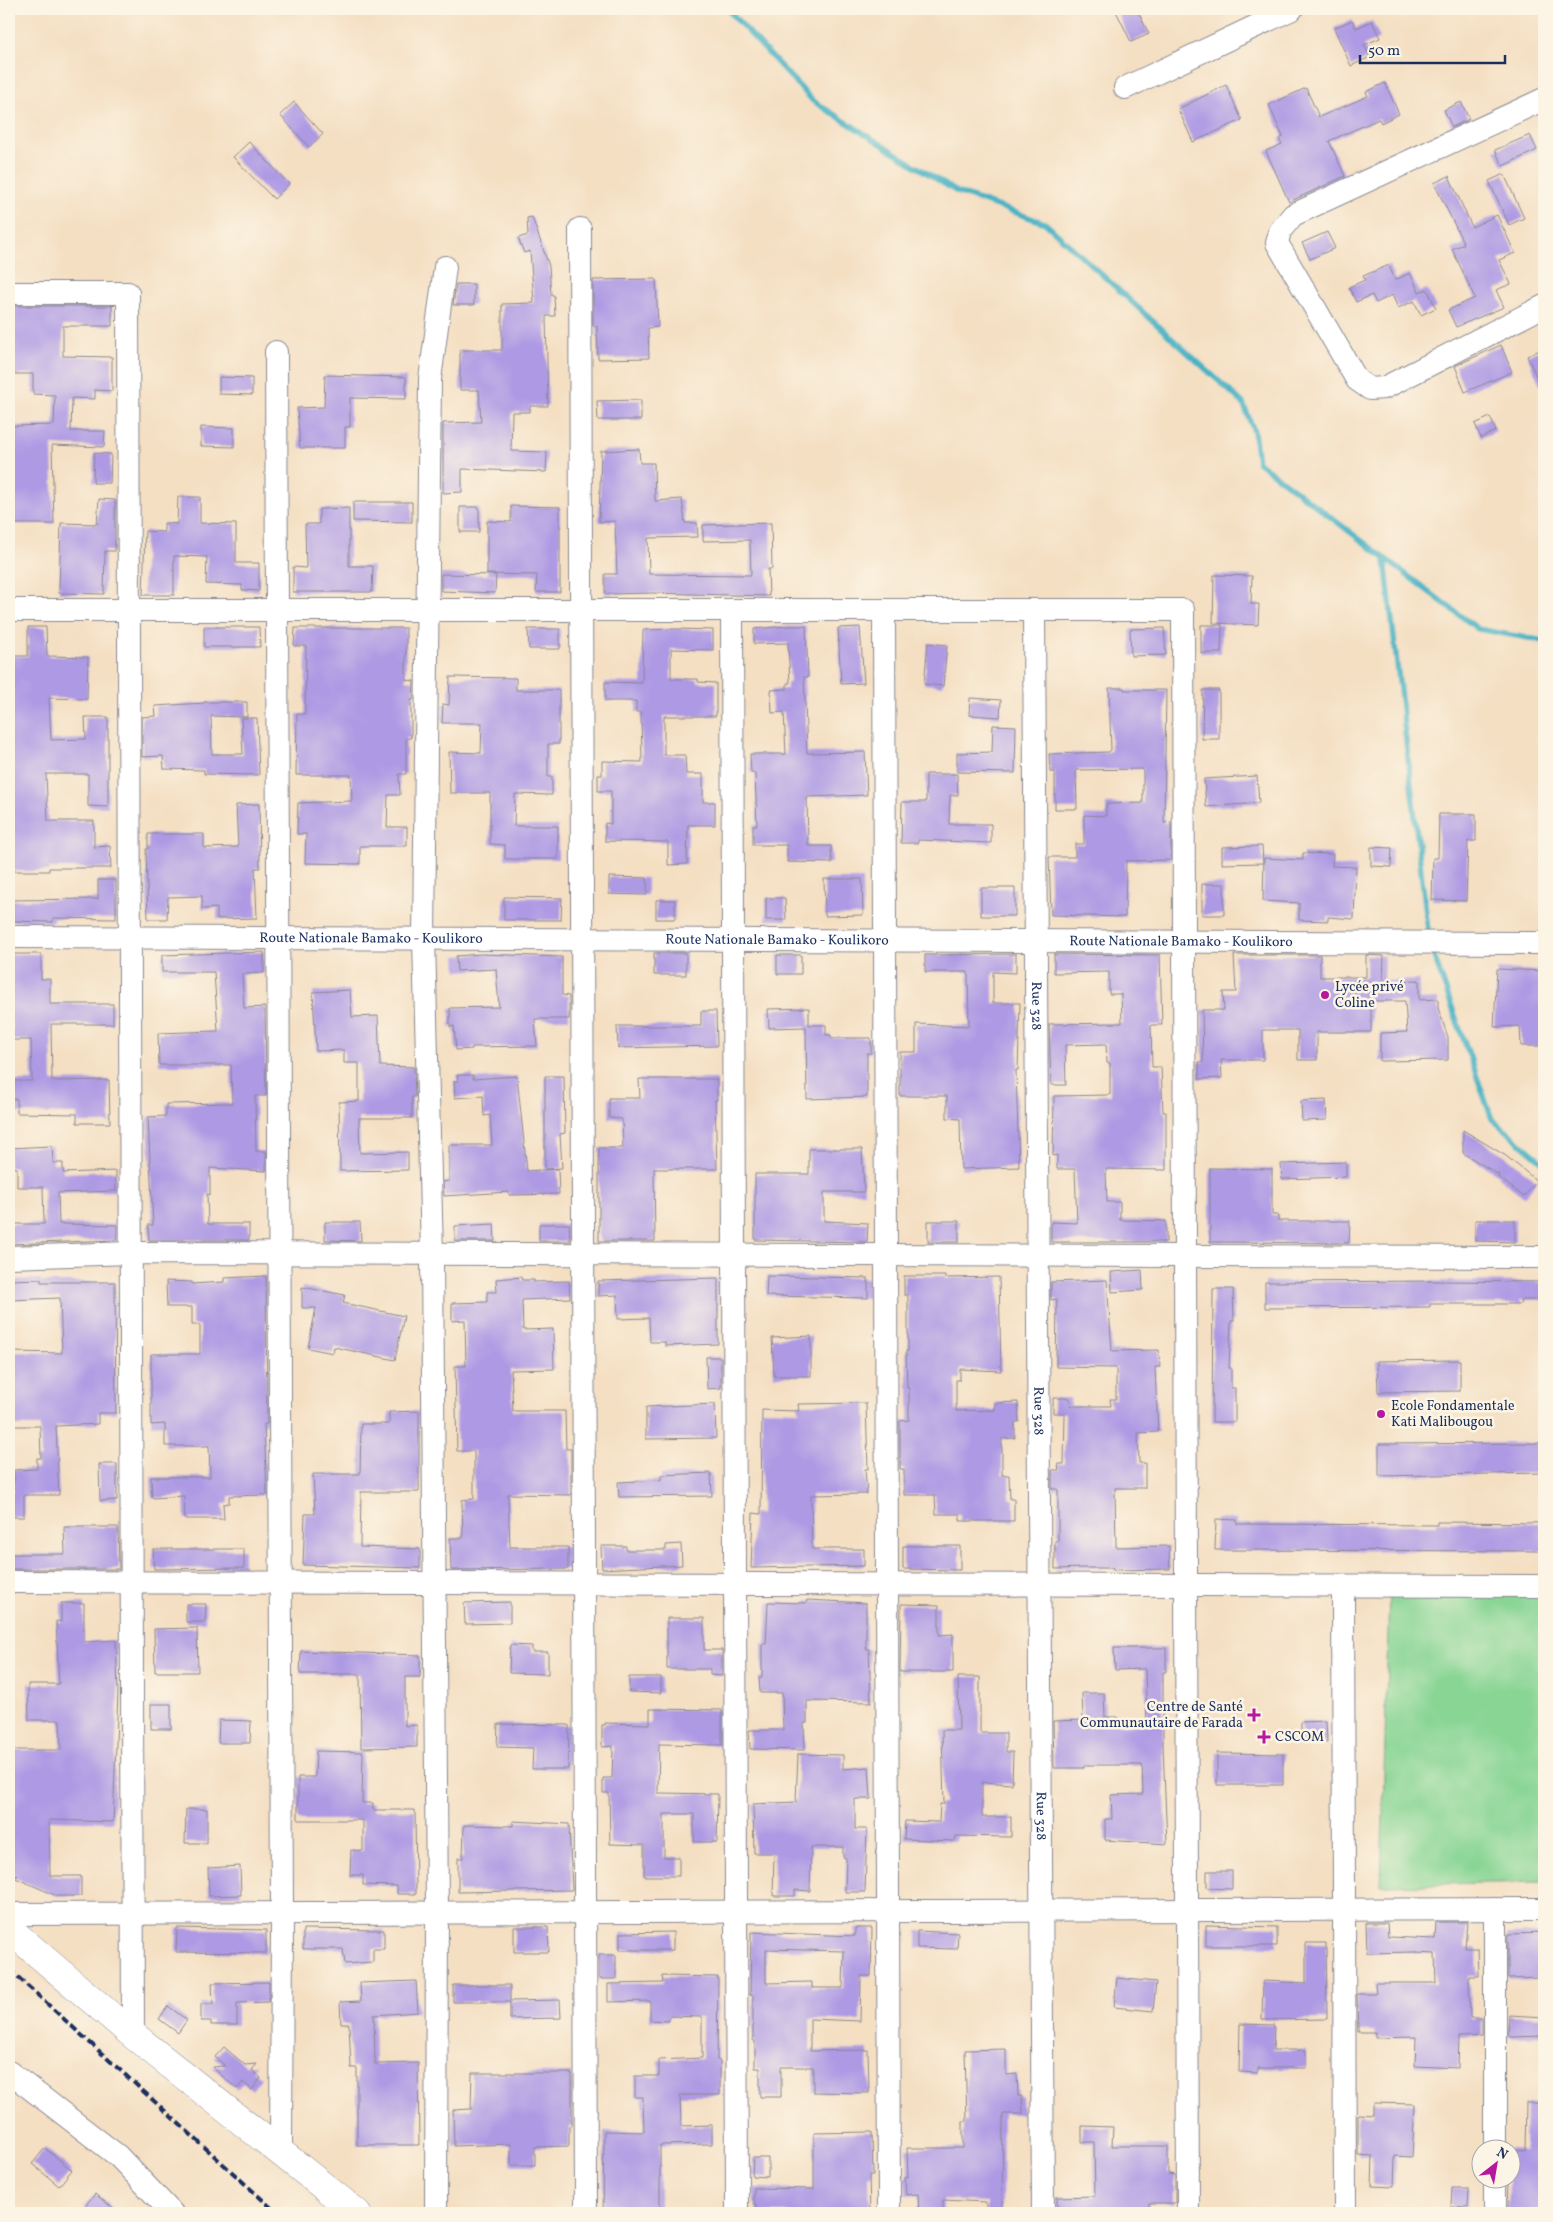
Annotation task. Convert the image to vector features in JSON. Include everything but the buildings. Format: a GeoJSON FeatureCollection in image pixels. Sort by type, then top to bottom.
{"type":"FeatureCollection","features":[{"type":"Feature","properties":{"kind":"street"},"geometry":{"type":"LineString","coordinates":[[1125,88],[1292,9]]}},
{"type":"Feature","properties":{"kind":"street"},"geometry":{"type":"LineString","coordinates":[[1544,99],[1293,214],[1280,231],[1278,243],[1357,380],[1370,389],[1384,388],[1544,306]]}},
{"type":"Feature","properties":{"kind":"street"},"geometry":{"type":"LineString","coordinates":[[580,229],[586,2213]]}},
{"type":"Feature","properties":{"kind":"street"},"geometry":{"type":"LineString","coordinates":[[436,2213],[437,1912],[432,1254],[424,939],[430,379],[445,267]]}},
{"type":"Feature","properties":{"kind":"street"},"geometry":{"type":"LineString","coordinates":[[9,292],[128,293],[133,2035]]}},
{"type":"Feature","properties":{"kind":"street"},"geometry":{"type":"LineString","coordinates":[[276,352],[279,1583],[282,1913],[281,2155]]}},
{"type":"Feature","properties":{"kind":"street"},"geometry":{"type":"LineString","coordinates":[[9,610],[1183,610],[1188,2213]]}},
{"type":"Feature","properties":{"kind":"street"},"geometry":{"type":"LineString","coordinates":[[732,610],[737,2213]]}},
{"type":"Feature","properties":{"kind":"street"},"geometry":{"type":"LineString","coordinates":[[884,610],[889,2213]]}},
{"type":"Feature","properties":{"kind":"street","name":"Rue 328"},"geometry":{"type":"LineString","coordinates":[[1034,610],[1042,2213]]}},
{"type":"Feature","properties":{"kind":"street","name":"Route Nationale Bamako - Koulikoro"},"geometry":{"type":"LineString","coordinates":[[9,937],[1544,943]]}},
{"type":"Feature","properties":{"kind":"street"},"geometry":{"type":"LineString","coordinates":[[9,1257],[130,1253],[1544,1257]]}},
{"type":"Feature","properties":{"kind":"street"},"geometry":{"type":"LineString","coordinates":[[9,1582],[1544,1586]]}},
{"type":"Feature","properties":{"kind":"street"},"geometry":{"type":"LineString","coordinates":[[1343,1586],[1345,2213]]}},
{"type":"Feature","properties":{"kind":"street"},"geometry":{"type":"LineString","coordinates":[[9,1914],[1544,1908]]}},
{"type":"Feature","properties":{"kind":"street"},"geometry":{"type":"LineString","coordinates":[[1495,1909],[1495,2140]]}},
{"type":"Feature","properties":{"kind":"street"},"geometry":{"type":"LineString","coordinates":[[9,1929],[133,2035],[356,2213]]}},
{"type":"Feature","properties":{"kind":"street"},"geometry":{"type":"LineString","coordinates":[[9,2072],[118,2156],[172,2213]]}},
{"type":"Feature","properties":{"kind":"street"},"geometry":{"type":"LineString","coordinates":[[1495,2190],[1496,2213]]}},
{"type":"Feature","properties":{"kind":"green space"},"geometry":{"type":"Polygon","coordinates":[[[1389,1592],[1544,1594],[1544,1882],[1381,1885],[1389,1592]]]}},
{"type":"Feature","properties":{"kind":"waterway"},"geometry":{"type":"LineString","coordinates":[[727,9],[813,101],[957,192],[1045,223],[1243,403],[1254,431],[1258,462],[1478,629],[1544,641]]}},
{"type":"Feature","properties":{"kind":"waterway"},"geometry":{"type":"LineString","coordinates":[[1385,560],[1429,939]]}},
{"type":"Feature","properties":{"kind":"waterway"},"geometry":{"type":"LineString","coordinates":[[1431,948],[1492,1119],[1544,1163]]}},
{"type":"Feature","properties":{"kind":"railway"},"geometry":{"type":"LineString","coordinates":[[9,1969],[277,2213]]}},
{"type":"Feature","properties":{"kind":"place","name":"Lycée privé Coline"},"geometry":{"type":"Point","coordinates":[1325,995]}},
{"type":"Feature","properties":{"kind":"place","name":"Ecole Fondamentale Kati Malibougou"},"geometry":{"type":"Point","coordinates":[1381,1414]}},
{"type":"Feature","properties":{"kind":"place","name":"Centre de Santé Communautaire de Farada"},"geometry":{"type":"Point","coordinates":[1254,1715]}},
{"type":"Feature","properties":{"kind":"place","name":"CSCOM"},"geometry":{"type":"Point","coordinates":[1264,1737]}}]}
